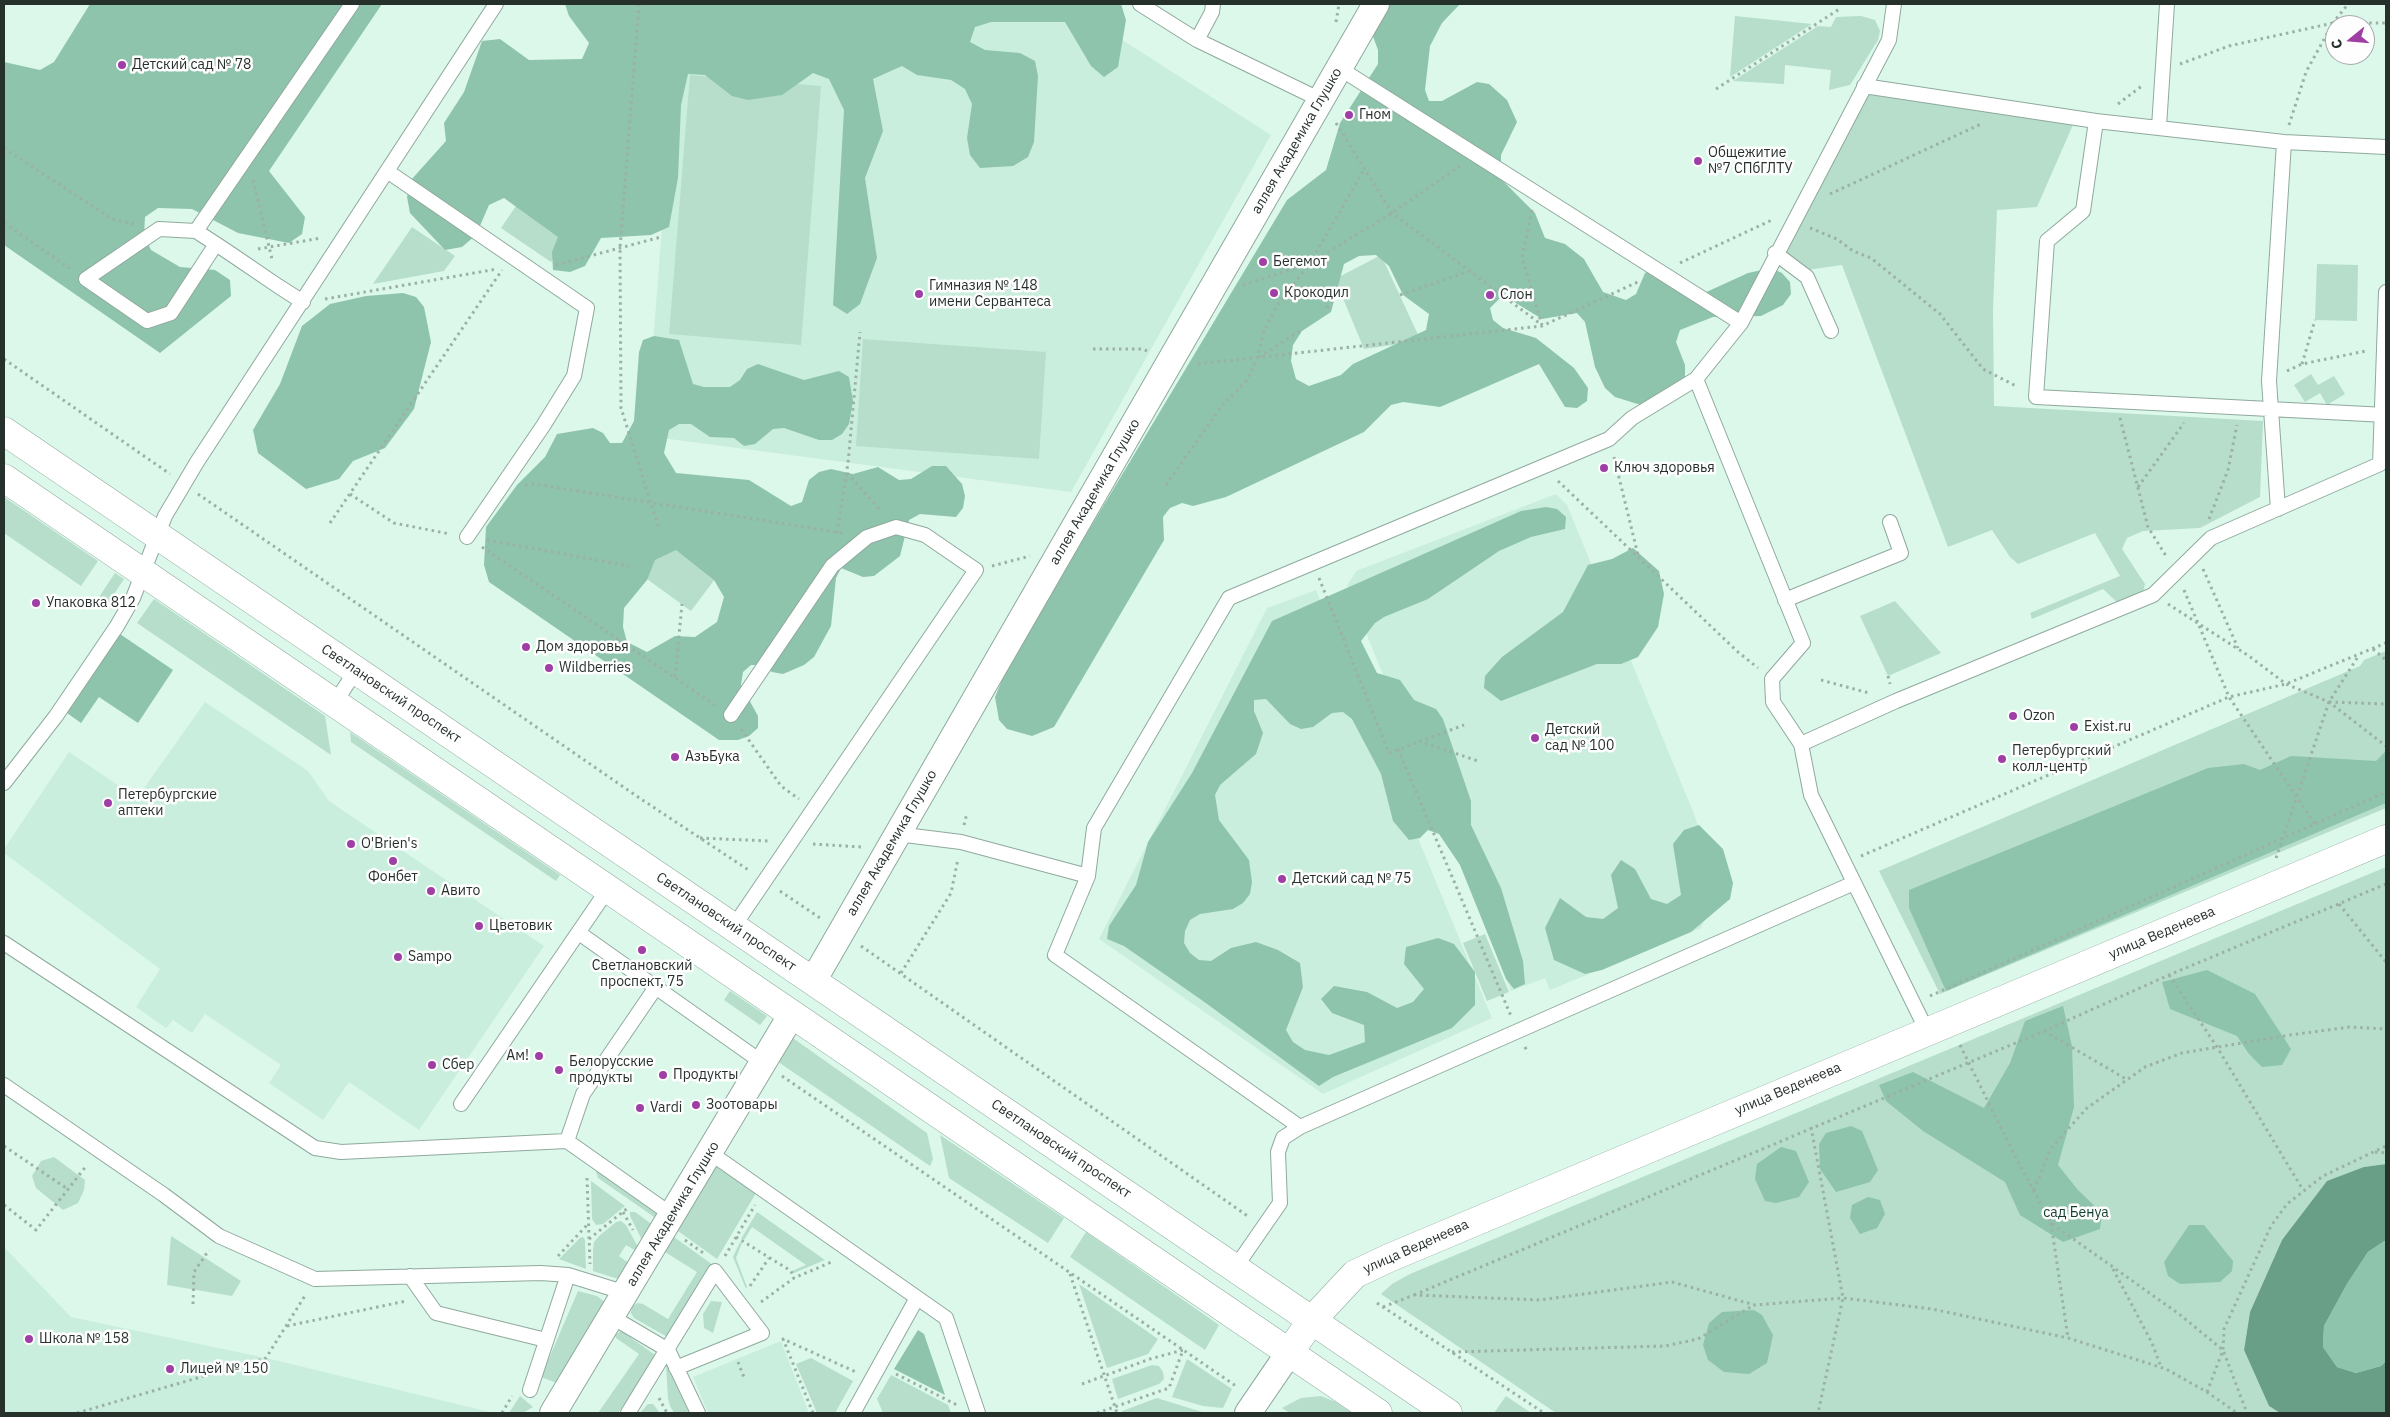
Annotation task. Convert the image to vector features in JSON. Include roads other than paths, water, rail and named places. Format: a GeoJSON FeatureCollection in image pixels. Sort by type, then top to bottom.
{"type":"FeatureCollection","features":[{"type":"Feature","properties":{"kind":"main road","name":"Светлановский проспект"},"geometry":{"type":"LineString","coordinates":[[4,431],[1448,1413]]}},
{"type":"Feature","properties":{"kind":"main road"},"geometry":{"type":"LineString","coordinates":[[4,478],[1378,1413]]}},
{"type":"Feature","properties":{"kind":"main road","name":"улица Веденеева"},"geometry":{"type":"LineString","coordinates":[[1289,1352],[1311,1321],[1355,1274],[1372,1266],[1938,1026],[2386,839]]}},
{"type":"Feature","properties":{"kind":"street","name":"аллея Академика Глушко"},"geometry":{"type":"LineString","coordinates":[[813,981],[1065,543],[1166,355],[1207,298],[1376,4]]}},
{"type":"Feature","properties":{"kind":"street","name":"аллея Академика Глушко"},"geometry":{"type":"LineString","coordinates":[[553,1413],[792,1014]]}},
{"type":"Feature","properties":{"kind":"street","name":"улица Веденеева"},"geometry":{"type":"LineString","coordinates":[[1248,1413],[1289,1352]]}},
{"type":"Feature","properties":{"kind":"lane"},"geometry":{"type":"LineString","coordinates":[[196,230],[352,4]]}},
{"type":"Feature","properties":{"kind":"lane"},"geometry":{"type":"LineString","coordinates":[[4,783],[56,716],[117,626],[133,598],[165,516],[197,462],[496,4]]}},
{"type":"Feature","properties":{"kind":"lane"},"geometry":{"type":"LineString","coordinates":[[1140,4],[1197,40],[1321,100]]}},
{"type":"Feature","properties":{"kind":"lane"},"geometry":{"type":"LineString","coordinates":[[1197,40],[1212,12],[1213,4]]}},
{"type":"Feature","properties":{"kind":"lane"},"geometry":{"type":"LineString","coordinates":[[1300,1127],[1055,955],[1088,876],[1094,828],[1229,598],[1609,439],[1632,418],[1696,379],[1741,323],[1775,253],[1889,40],[1894,4]]}},
{"type":"Feature","properties":{"kind":"lane"},"geometry":{"type":"LineString","coordinates":[[2159,127],[2167,4]]}},
{"type":"Feature","properties":{"kind":"lane"},"geometry":{"type":"LineString","coordinates":[[1340,68],[1741,323]]}},
{"type":"Feature","properties":{"kind":"lane"},"geometry":{"type":"LineString","coordinates":[[1864,86],[2096,121],[2284,142],[2386,147]]}},
{"type":"Feature","properties":{"kind":"lane"},"geometry":{"type":"LineString","coordinates":[[2096,121],[2082,211],[2047,241],[2036,397],[2385,415]]}},
{"type":"Feature","properties":{"kind":"lane"},"geometry":{"type":"LineString","coordinates":[[2278,508],[2274,432],[2269,409],[2269,380],[2284,142]]}},
{"type":"Feature","properties":{"kind":"lane"},"geometry":{"type":"LineString","coordinates":[[387,172],[588,308],[574,376],[468,537]]}},
{"type":"Feature","properties":{"kind":"lane"},"geometry":{"type":"LineString","coordinates":[[216,244],[171,313],[147,321],[86,279],[159,229],[196,230],[303,302]]}},
{"type":"Feature","properties":{"kind":"lane"},"geometry":{"type":"LineString","coordinates":[[1775,253],[1807,278],[1831,331]]}},
{"type":"Feature","properties":{"kind":"lane"},"geometry":{"type":"LineString","coordinates":[[1801,744],[1896,701],[2153,595],[2211,538],[2380,464],[2385,415],[2386,292]]}},
{"type":"Feature","properties":{"kind":"lane"},"geometry":{"type":"LineString","coordinates":[[1696,379],[1803,643],[1772,679],[1773,702],[1801,744],[1810,795],[1914,1003],[1938,1026]]}},
{"type":"Feature","properties":{"kind":"lane"},"geometry":{"type":"LineString","coordinates":[[1785,600],[1902,553],[1890,522]]}},
{"type":"Feature","properties":{"kind":"lane"},"geometry":{"type":"LineString","coordinates":[[731,715],[832,566],[867,537],[896,527],[925,535],[976,570],[734,926]]}},
{"type":"Feature","properties":{"kind":"lane"},"geometry":{"type":"LineString","coordinates":[[335,703],[356,670]]}},
{"type":"Feature","properties":{"kind":"lane"},"geometry":{"type":"LineString","coordinates":[[897,834],[961,842],[1088,876]]}},
{"type":"Feature","properties":{"kind":"lane"},"geometry":{"type":"LineString","coordinates":[[1235,1268],[1280,1203],[1278,1152],[1283,1138],[1300,1127],[1854,883]]}},
{"type":"Feature","properties":{"kind":"lane"},"geometry":{"type":"LineString","coordinates":[[461,1104],[608,889]]}},
{"type":"Feature","properties":{"kind":"lane"},"geometry":{"type":"LineString","coordinates":[[579,933],[763,1062]]}},
{"type":"Feature","properties":{"kind":"lane"},"geometry":{"type":"LineString","coordinates":[[4,943],[315,1148],[341,1152],[567,1141],[668,1222]]}},
{"type":"Feature","properties":{"kind":"lane"},"geometry":{"type":"LineString","coordinates":[[567,1141],[583,1094],[656,987]]}},
{"type":"Feature","properties":{"kind":"lane"},"geometry":{"type":"LineString","coordinates":[[4,1085],[219,1236],[315,1279],[541,1273],[568,1275],[626,1293]]}},
{"type":"Feature","properties":{"kind":"lane"},"geometry":{"type":"LineString","coordinates":[[709,1152],[946,1318],[978,1413]]}},
{"type":"Feature","properties":{"kind":"lane"},"geometry":{"type":"LineString","coordinates":[[628,1413],[668,1350],[713,1265],[762,1333],[676,1368]]}},
{"type":"Feature","properties":{"kind":"lane"},"geometry":{"type":"LineString","coordinates":[[530,1390],[568,1275]]}},
{"type":"Feature","properties":{"kind":"lane"},"geometry":{"type":"LineString","coordinates":[[410,1276],[436,1313],[546,1340]]}},
{"type":"Feature","properties":{"kind":"lane"},"geometry":{"type":"LineString","coordinates":[[853,1413],[917,1298]]}},
{"type":"Feature","properties":{"kind":"lane"},"geometry":{"type":"LineString","coordinates":[[612,1317],[668,1350],[698,1413]]}},
{"type":"Feature","properties":{"kind":"place","name":"Детский сад № 78"},"geometry":{"type":"Point","coordinates":[122,65]}},
{"type":"Feature","properties":{"kind":"place","name":"Гном"},"geometry":{"type":"Point","coordinates":[1349,115]}},
{"type":"Feature","properties":{"kind":"place","name":"Общежитие №7 СПбГЛТУ"},"geometry":{"type":"Point","coordinates":[1698,161]}},
{"type":"Feature","properties":{"kind":"place","name":"Бегемот"},"geometry":{"type":"Point","coordinates":[1263,262]}},
{"type":"Feature","properties":{"kind":"place","name":"Крокодил"},"geometry":{"type":"Point","coordinates":[1274,293]}},
{"type":"Feature","properties":{"kind":"place","name":"Гимназия № 148 имени Сервантеса"},"geometry":{"type":"Point","coordinates":[919,294]}},
{"type":"Feature","properties":{"kind":"place","name":"Слон"},"geometry":{"type":"Point","coordinates":[1490,295]}},
{"type":"Feature","properties":{"kind":"place","name":"Ключ здоровья"},"geometry":{"type":"Point","coordinates":[1604,468]}},
{"type":"Feature","properties":{"kind":"place","name":"Упаковка 812"},"geometry":{"type":"Point","coordinates":[36,603]}},
{"type":"Feature","properties":{"kind":"place","name":"Дом здоровья"},"geometry":{"type":"Point","coordinates":[526,647]}},
{"type":"Feature","properties":{"kind":"place","name":"Wildberries"},"geometry":{"type":"Point","coordinates":[549,668]}},
{"type":"Feature","properties":{"kind":"place","name":"Ozon"},"geometry":{"type":"Point","coordinates":[2013,716]}},
{"type":"Feature","properties":{"kind":"place","name":"Exist.ru"},"geometry":{"type":"Point","coordinates":[2074,727]}},
{"type":"Feature","properties":{"kind":"place","name":"Детский сад № 100"},"geometry":{"type":"Point","coordinates":[1535,738]}},
{"type":"Feature","properties":{"kind":"place","name":"АзъБука"},"geometry":{"type":"Point","coordinates":[675,757]}},
{"type":"Feature","properties":{"kind":"place","name":"Петербургский колл-центр"},"geometry":{"type":"Point","coordinates":[2002,759]}},
{"type":"Feature","properties":{"kind":"place","name":"Петербургские аптеки"},"geometry":{"type":"Point","coordinates":[108,803]}},
{"type":"Feature","properties":{"kind":"place","name":"O'Brien's"},"geometry":{"type":"Point","coordinates":[351,844]}},
{"type":"Feature","properties":{"kind":"place","name":"Фонбет"},"geometry":{"type":"Point","coordinates":[393,861]}},
{"type":"Feature","properties":{"kind":"place","name":"Детский сад № 75"},"geometry":{"type":"Point","coordinates":[1282,879]}},
{"type":"Feature","properties":{"kind":"place","name":"Авито"},"geometry":{"type":"Point","coordinates":[431,891]}},
{"type":"Feature","properties":{"kind":"place","name":"Цветовик"},"geometry":{"type":"Point","coordinates":[479,926]}},
{"type":"Feature","properties":{"kind":"place","name":"Светлановский проспект, 75"},"geometry":{"type":"Point","coordinates":[642,950]}},
{"type":"Feature","properties":{"kind":"place","name":"Sampo"},"geometry":{"type":"Point","coordinates":[398,957]}},
{"type":"Feature","properties":{"kind":"place","name":"Ам!"},"geometry":{"type":"Point","coordinates":[539,1056]}},
{"type":"Feature","properties":{"kind":"place","name":"Сбер"},"geometry":{"type":"Point","coordinates":[432,1065]}},
{"type":"Feature","properties":{"kind":"place","name":"Белорусские продукты"},"geometry":{"type":"Point","coordinates":[559,1070]}},
{"type":"Feature","properties":{"kind":"place","name":"Продукты"},"geometry":{"type":"Point","coordinates":[663,1075]}},
{"type":"Feature","properties":{"kind":"place","name":"Зоотовары"},"geometry":{"type":"Point","coordinates":[696,1105]}},
{"type":"Feature","properties":{"kind":"place","name":"Vardi"},"geometry":{"type":"Point","coordinates":[640,1108]}},
{"type":"Feature","properties":{"kind":"place","name":"Школа № 158"},"geometry":{"type":"Point","coordinates":[29,1339]}},
{"type":"Feature","properties":{"kind":"place","name":"Лицей № 150"},"geometry":{"type":"Point","coordinates":[170,1369]}},
{"type":"Feature","properties":{"kind":"park label","name":"сад Бенуа"},"geometry":{"type":"Point","coordinates":[2076,1213]}}]}
